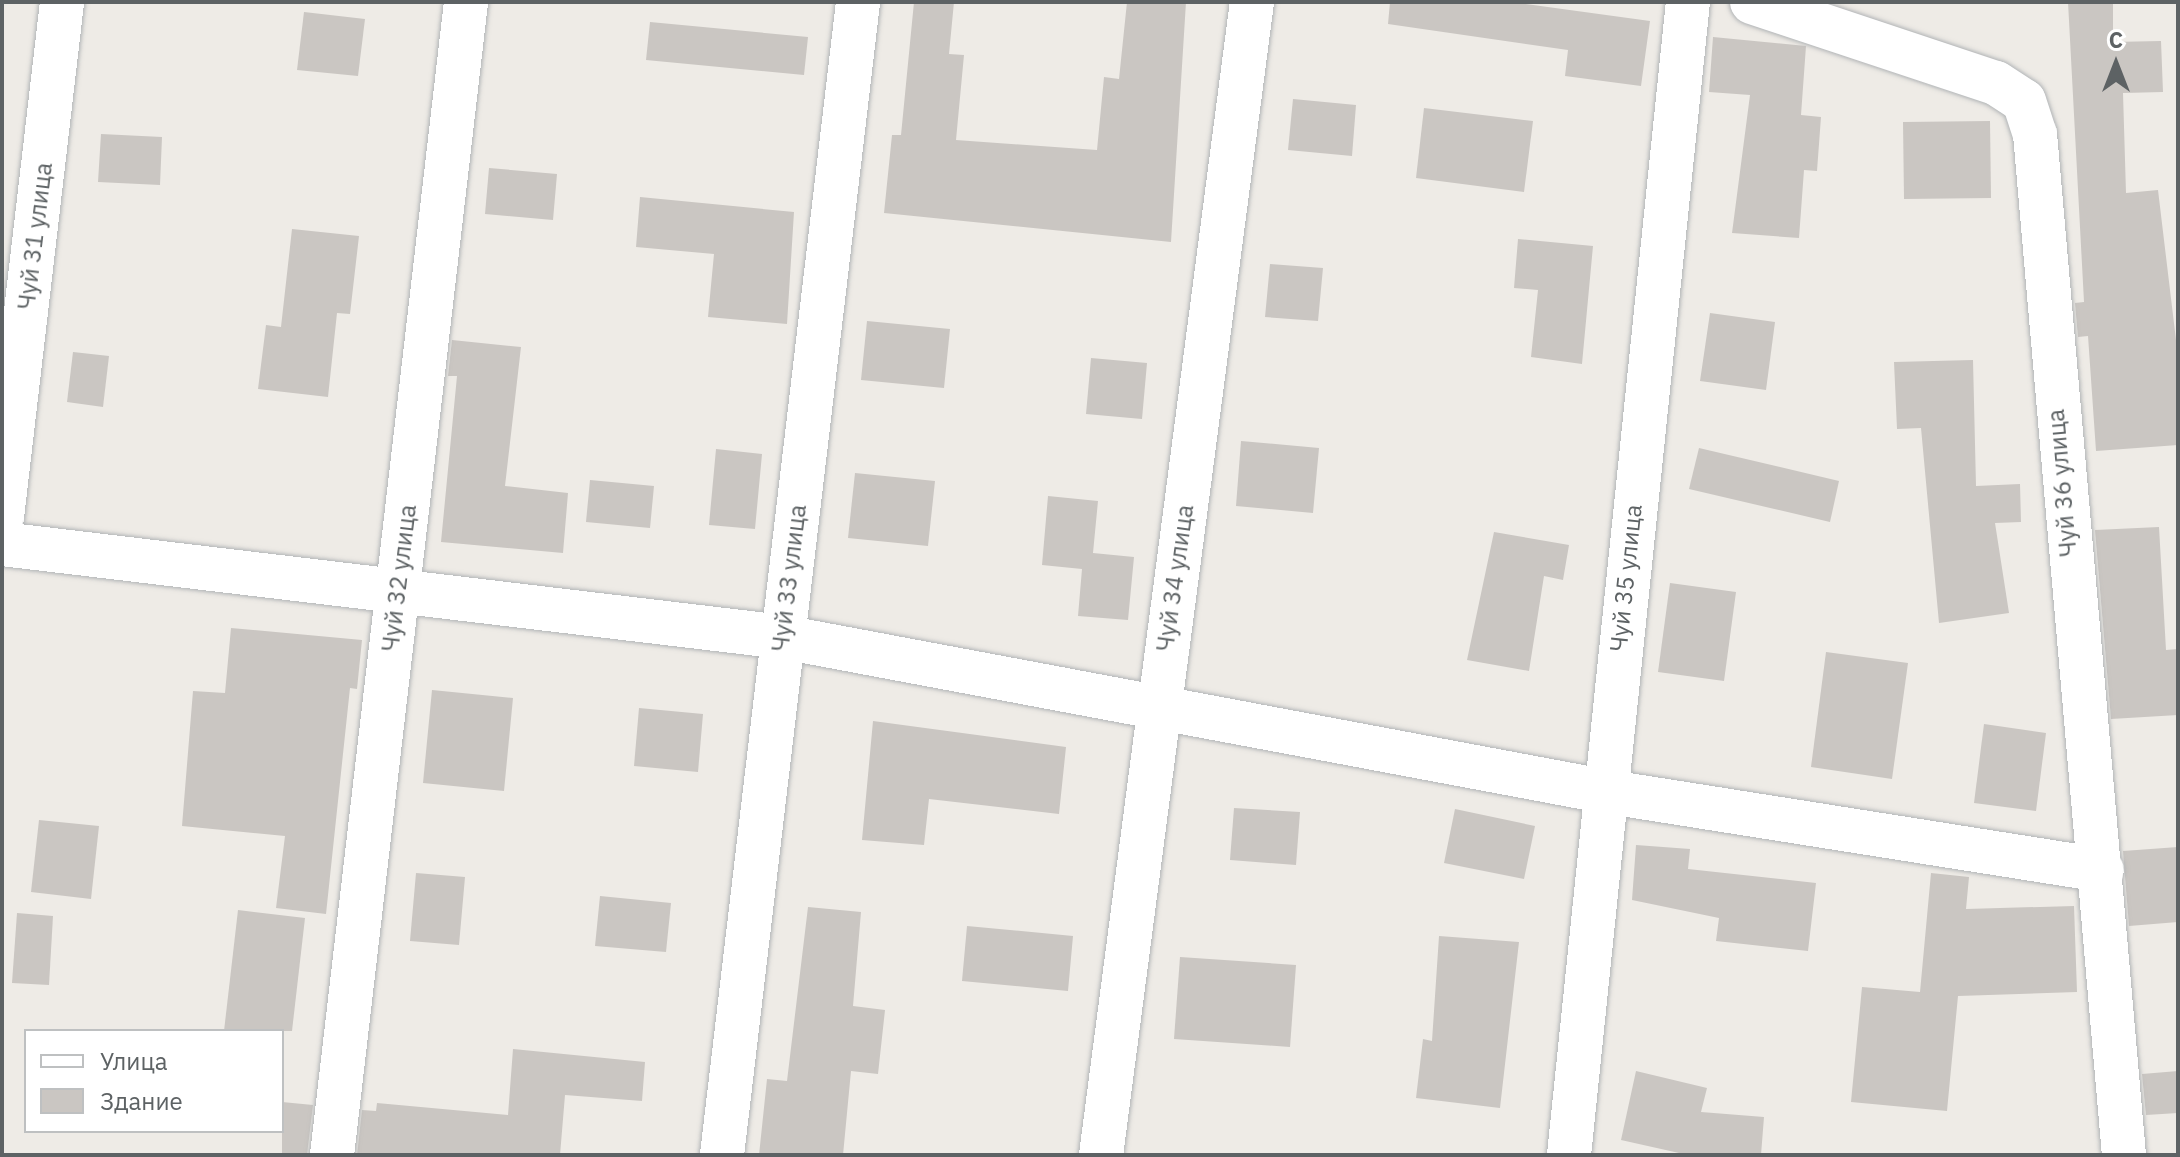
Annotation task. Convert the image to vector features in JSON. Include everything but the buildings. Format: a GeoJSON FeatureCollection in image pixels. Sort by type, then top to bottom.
{"type":"FeatureCollection","features":[{"type":"Feature","properties":{"kind":"street","name":"Чуй 31 улица"},"geometry":{"type":"LineString","coordinates":[[2,517],[62,2]]}},
{"type":"Feature","properties":{"kind":"street","name":"Чуй 32 улица"},"geometry":{"type":"LineString","coordinates":[[332,1155],[466,2]]}},
{"type":"Feature","properties":{"kind":"street","name":"Чуй 33 улица"},"geometry":{"type":"LineString","coordinates":[[722,1155],[858,2]]}},
{"type":"Feature","properties":{"kind":"street","name":"Чуй 34 улица"},"geometry":{"type":"LineString","coordinates":[[1101,1155],[1157,707],[1252,2]]}},
{"type":"Feature","properties":{"kind":"street","name":"Чуй 35 улица"},"geometry":{"type":"LineString","coordinates":[[1569,1155],[1603,791],[1688,2]]}},
{"type":"Feature","properties":{"kind":"street","name":"Чуй 36 улица"},"geometry":{"type":"LineString","coordinates":[[1752,2],[1996,83],[2024,101],[2035,134],[2060,467],[2102,870],[2124,1155]]}},
{"type":"Feature","properties":{"kind":"street"},"geometry":{"type":"LineString","coordinates":[[2,544],[783,637],[1603,791],[2102,870]]}}]}
